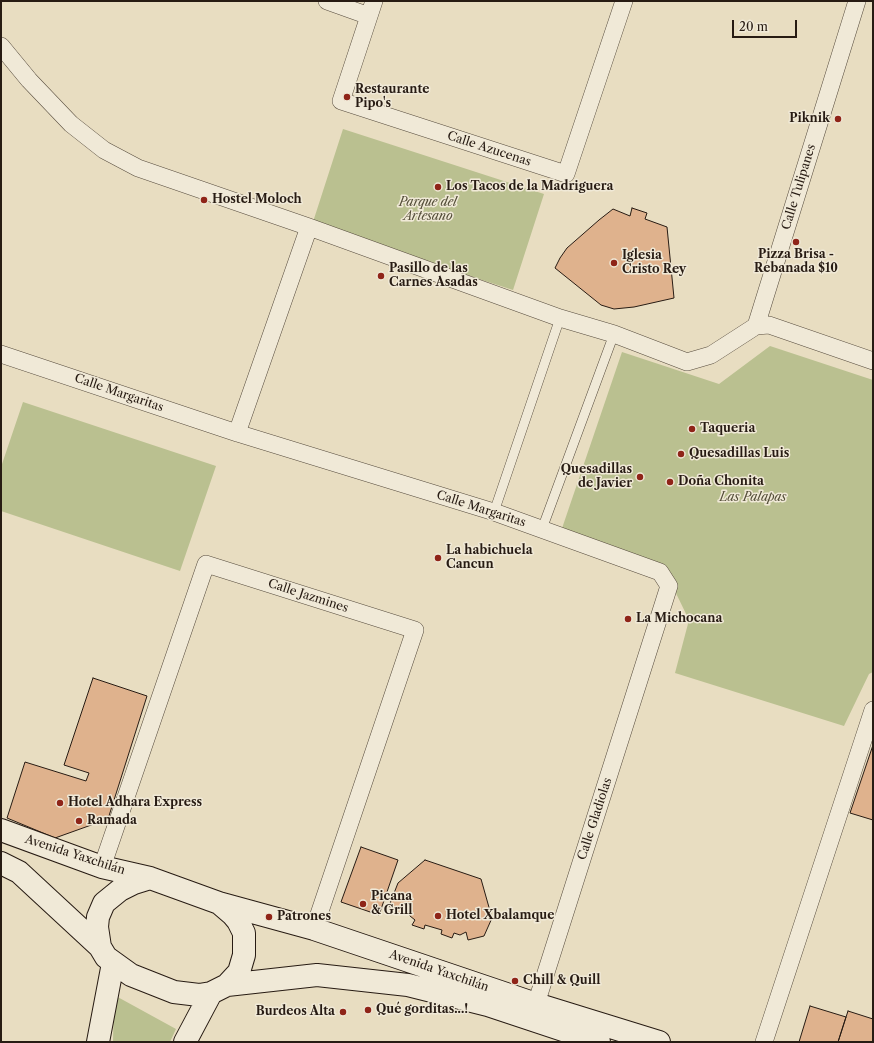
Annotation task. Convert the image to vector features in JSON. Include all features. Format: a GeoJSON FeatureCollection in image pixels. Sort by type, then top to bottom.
{"type":"FeatureCollection","features":[{"type":"Feature","properties":{"kind":"main road","name":"Avenida Yaxchilán"},"geometry":{"type":"LineString","coordinates":[[1,830],[102,867],[150,878]]}},
{"type":"Feature","properties":{"kind":"main road"},"geometry":{"type":"LineString","coordinates":[[1,863],[19,872],[106,955],[131,975],[174,992],[199,994],[219,989]]}},
{"type":"Feature","properties":{"kind":"main road"},"geometry":{"type":"LineString","coordinates":[[98,1042],[106,955],[97,927],[98,917],[104,903],[120,890],[134,883],[150,878],[219,903],[233,915],[244,933],[245,945],[239,972],[219,989],[185,1042]]}},
{"type":"Feature","properties":{"kind":"main road","name":"Avenida Yaxchilán"},"geometry":{"type":"LineString","coordinates":[[219,903],[314,929],[536,1004],[658,1042]]}},
{"type":"Feature","properties":{"kind":"main road","name":"Avenida Yaxchilán"},"geometry":{"type":"LineString","coordinates":[[219,989],[317,975],[408,985],[488,1005],[599,1042]]}},
{"type":"Feature","properties":{"kind":"street"},"geometry":{"type":"LineString","coordinates":[[327,1],[372,8]]}},
{"type":"Feature","properties":{"kind":"street","name":"Calle Azucenas"},"geometry":{"type":"LineString","coordinates":[[372,8],[341,101],[566,174],[624,1]]}},
{"type":"Feature","properties":{"kind":"street","name":"Calle Tulipanes"},"geometry":{"type":"LineString","coordinates":[[756,326],[856,1]]}},
{"type":"Feature","properties":{"kind":"street"},"geometry":{"type":"LineString","coordinates":[[1,46],[29,80],[71,124],[104,150],[138,168],[309,227],[560,318],[614,334],[686,362],[711,355],[756,326],[769,325],[873,361]]}},
{"type":"Feature","properties":{"kind":"street"},"geometry":{"type":"LineString","coordinates":[[237,433],[309,227]]}},
{"type":"Feature","properties":{"kind":"street","name":"Calle Margaritas"},"geometry":{"type":"LineString","coordinates":[[1,354],[237,433],[494,512],[660,572],[669,586],[654,634]]}},
{"type":"Feature","properties":{"kind":"street","name":"Calle Jazmines"},"geometry":{"type":"LineString","coordinates":[[102,867],[206,564],[415,630],[314,929]]}},
{"type":"Feature","properties":{"kind":"street","name":"Calle Gladiolas"},"geometry":{"type":"LineString","coordinates":[[536,1004],[654,634]]}},
{"type":"Feature","properties":{"kind":"street"},"geometry":{"type":"LineString","coordinates":[[764,1042],[873,710]]}},
{"type":"Feature","properties":{"kind":"lane"},"geometry":{"type":"LineString","coordinates":[[494,512],[560,318]]}},
{"type":"Feature","properties":{"kind":"lane"},"geometry":{"type":"LineString","coordinates":[[542,529],[614,334]]}},
{"type":"Feature","properties":{"kind":"green space","name":"Parque del Artesano"},"geometry":{"type":"Polygon","coordinates":[[[343,129],[544,194],[513,290],[312,225],[343,129]]]}},
{"type":"Feature","properties":{"kind":"green space","name":"Las Palapas"},"geometry":{"type":"Polygon","coordinates":[[[770,346],[873,380],[873,672],[869,674],[844,726],[675,673],[689,620],[672,585],[557,543],[622,352],[719,384],[770,346]]]}},
{"type":"Feature","properties":{"kind":"green space"},"geometry":{"type":"Polygon","coordinates":[[[23,402],[216,466],[180,571],[1,511],[1,467],[23,402]]]}},
{"type":"Feature","properties":{"kind":"green space"},"geometry":{"type":"Polygon","coordinates":[[[114,995],[176,1029],[170,1042],[113,1042],[114,995]]]}},
{"type":"Feature","properties":{"kind":"building","name":"Iglesia Cristo Rey"},"geometry":{"type":"Polygon","coordinates":[[[632,208],[647,213],[645,219],[667,227],[674,298],[634,307],[614,309],[601,305],[555,268],[567,248],[613,209],[630,216],[632,208]]]}},
{"type":"Feature","properties":{"kind":"building"},"geometry":{"type":"Polygon","coordinates":[[[93,678],[147,696],[108,819],[55,838],[7,818],[25,762],[86,781],[89,773],[64,765],[93,678]]]}},
{"type":"Feature","properties":{"kind":"building"},"geometry":{"type":"Polygon","coordinates":[[[873,745],[873,820],[850,813],[873,745]]]}},
{"type":"Feature","properties":{"kind":"building"},"geometry":{"type":"Polygon","coordinates":[[[361,847],[398,860],[379,915],[341,902],[361,847]]]}},
{"type":"Feature","properties":{"kind":"building"},"geometry":{"type":"Polygon","coordinates":[[[425,860],[481,879],[492,918],[484,936],[468,940],[466,932],[460,935],[454,933],[452,938],[441,934],[442,930],[425,925],[424,929],[412,925],[415,920],[410,916],[407,910],[396,914],[389,906],[398,883],[425,860]]]}},
{"type":"Feature","properties":{"kind":"building"},"geometry":{"type":"Polygon","coordinates":[[[810,1006],[846,1017],[838,1042],[799,1042],[810,1006]]]}},
{"type":"Feature","properties":{"kind":"building"},"geometry":{"type":"Polygon","coordinates":[[[848,1011],[873,1019],[873,1042],[838,1042],[848,1011]]]}},
{"type":"Feature","properties":{"kind":"place","name":"Restaurante Pipo's"},"geometry":{"type":"Point","coordinates":[347,97]}},
{"type":"Feature","properties":{"kind":"place","name":"Piknik"},"geometry":{"type":"Point","coordinates":[838,119]}},
{"type":"Feature","properties":{"kind":"place","name":"Los Tacos de la Madriguera"},"geometry":{"type":"Point","coordinates":[438,187]}},
{"type":"Feature","properties":{"kind":"place","name":"Hostel Moloch"},"geometry":{"type":"Point","coordinates":[204,200]}},
{"type":"Feature","properties":{"kind":"place","name":"Pizza Brisa - Rebanada $10"},"geometry":{"type":"Point","coordinates":[796,242]}},
{"type":"Feature","properties":{"kind":"place","name":"Iglesia Cristo Rey"},"geometry":{"type":"Point","coordinates":[614,263]}},
{"type":"Feature","properties":{"kind":"place","name":"Pasillo de las Carnes Asadas"},"geometry":{"type":"Point","coordinates":[381,276]}},
{"type":"Feature","properties":{"kind":"place","name":"Taqueria"},"geometry":{"type":"Point","coordinates":[692,429]}},
{"type":"Feature","properties":{"kind":"place","name":"Quesadillas Luis"},"geometry":{"type":"Point","coordinates":[681,454]}},
{"type":"Feature","properties":{"kind":"place","name":"Quesadillas de Javier"},"geometry":{"type":"Point","coordinates":[640,477]}},
{"type":"Feature","properties":{"kind":"place","name":"Doña Chonita"},"geometry":{"type":"Point","coordinates":[670,482]}},
{"type":"Feature","properties":{"kind":"place","name":"La habichuela Cancun"},"geometry":{"type":"Point","coordinates":[438,558]}},
{"type":"Feature","properties":{"kind":"place","name":"La Michocana"},"geometry":{"type":"Point","coordinates":[628,619]}},
{"type":"Feature","properties":{"kind":"place","name":"Hotel Adhara Express"},"geometry":{"type":"Point","coordinates":[60,803]}},
{"type":"Feature","properties":{"kind":"place","name":"Ramada"},"geometry":{"type":"Point","coordinates":[79,821]}},
{"type":"Feature","properties":{"kind":"place","name":"Picana & Grill"},"geometry":{"type":"Point","coordinates":[363,904]}},
{"type":"Feature","properties":{"kind":"place","name":"Hotel Xbalamque"},"geometry":{"type":"Point","coordinates":[438,916]}},
{"type":"Feature","properties":{"kind":"place","name":"Patrones"},"geometry":{"type":"Point","coordinates":[269,917]}},
{"type":"Feature","properties":{"kind":"place","name":"Chill & Quill"},"geometry":{"type":"Point","coordinates":[515,981]}},
{"type":"Feature","properties":{"kind":"place","name":"Qué gorditas...!"},"geometry":{"type":"Point","coordinates":[368,1010]}},
{"type":"Feature","properties":{"kind":"place","name":"Burdeos Alta"},"geometry":{"type":"Point","coordinates":[343,1012]}}]}
